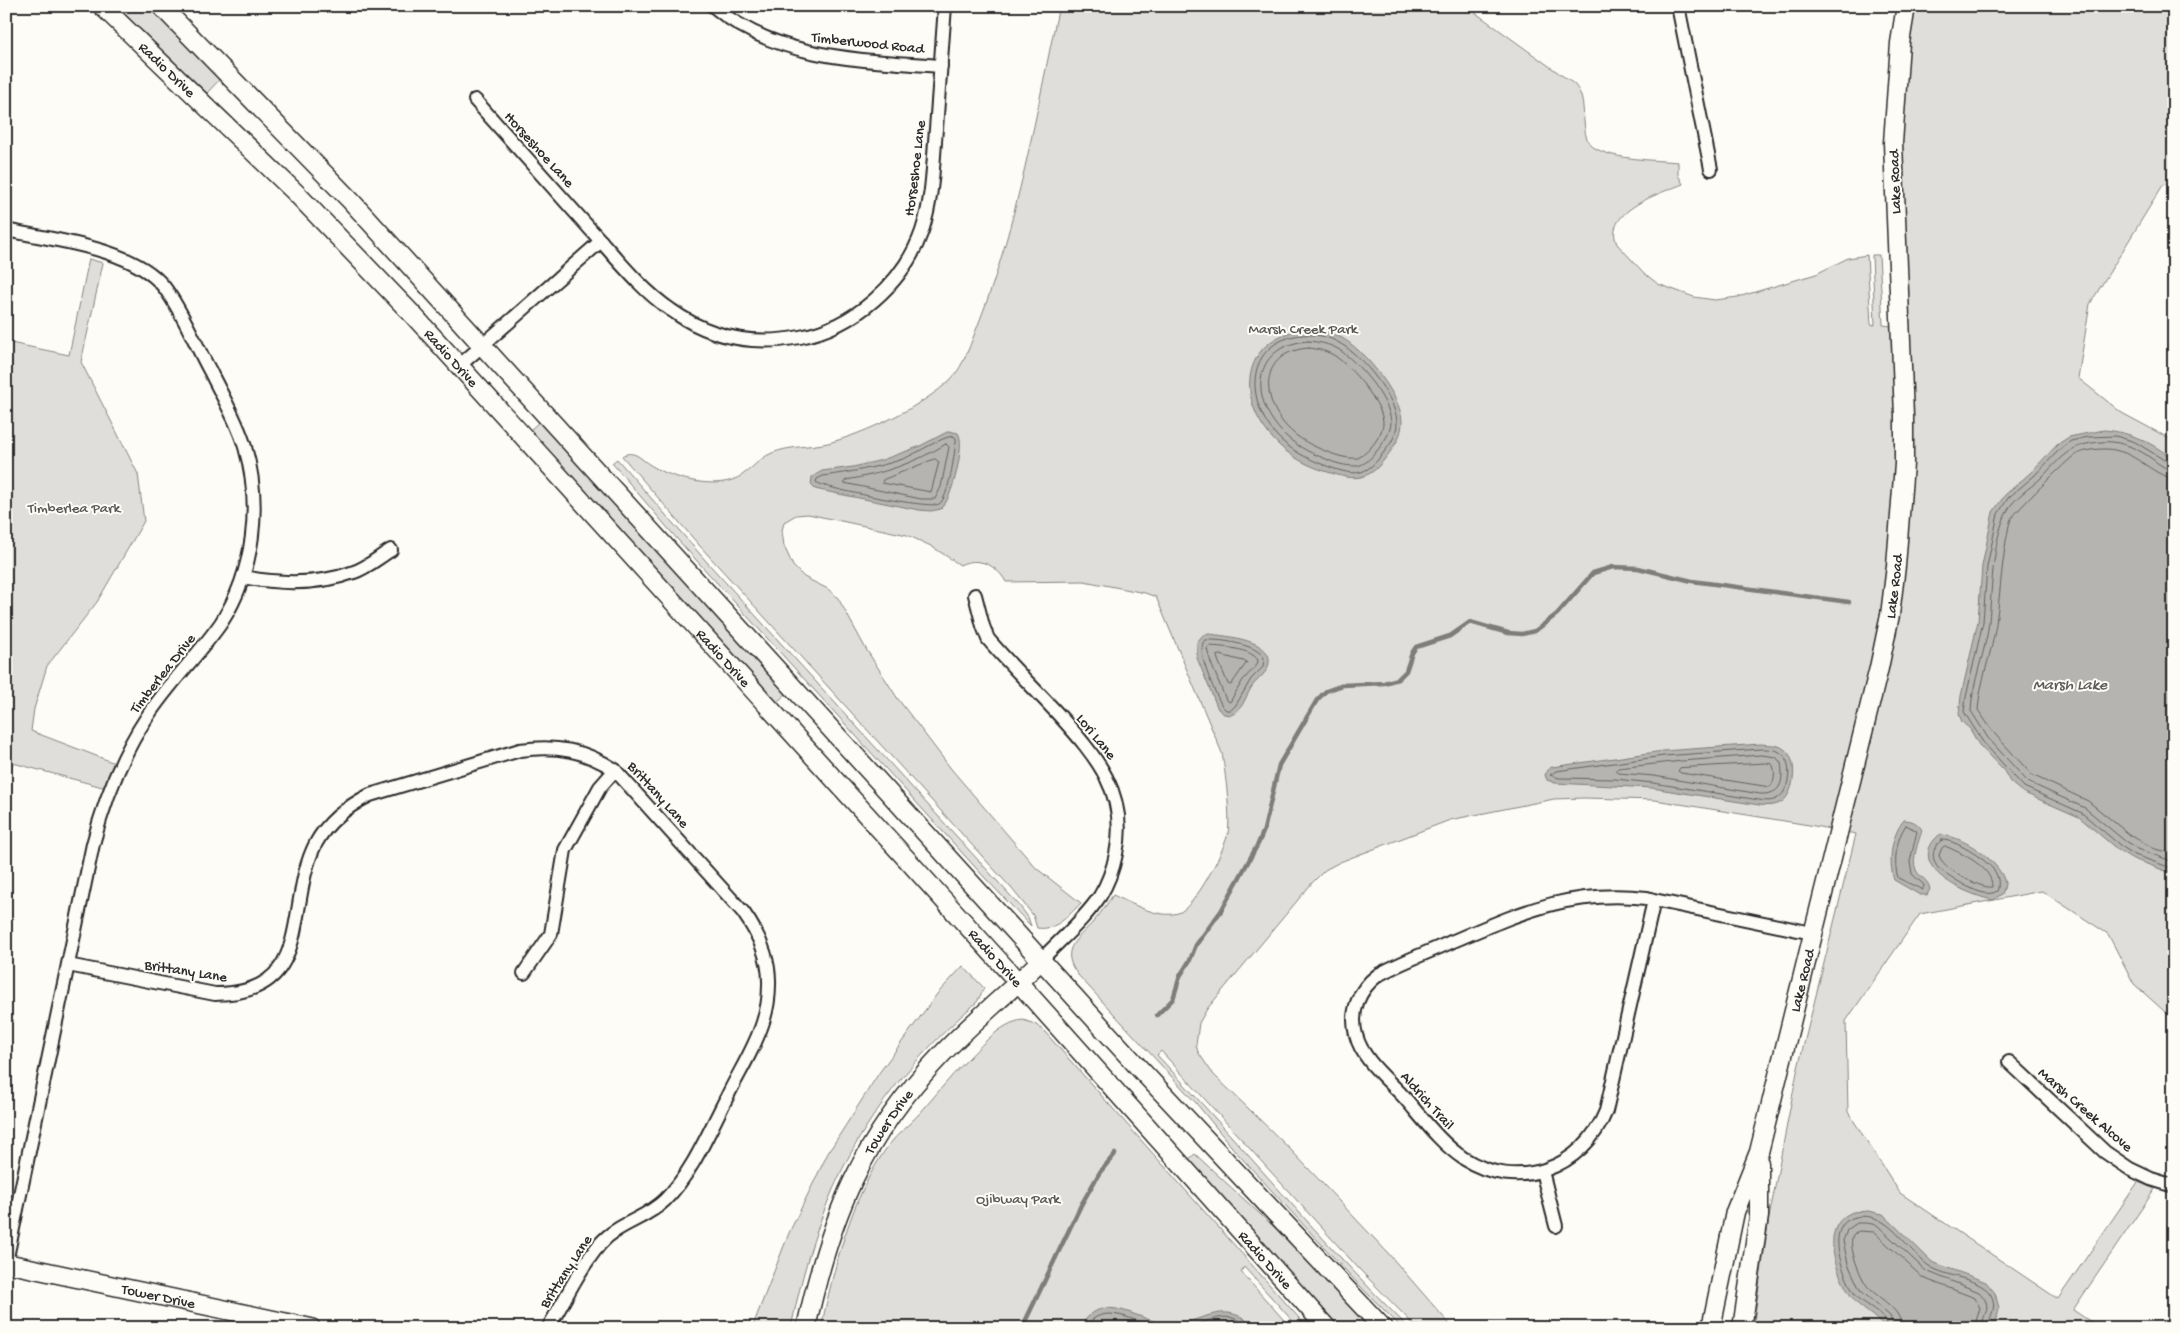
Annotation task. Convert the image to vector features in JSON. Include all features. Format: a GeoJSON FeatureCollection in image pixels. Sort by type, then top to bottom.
{"type":"FeatureCollection","features":[{"type":"Feature","properties":{"kind":"main road","name":"Radio Drive"},"geometry":{"type":"LineString","coordinates":[[102,6],[295,192],[367,266],[1019,983],[1327,1328]]}},
{"type":"Feature","properties":{"kind":"main road","name":"Radio Drive"},"geometry":{"type":"LineString","coordinates":[[162,6],[304,151],[482,344],[1163,1094],[1383,1328]]}},
{"type":"Feature","properties":{"kind":"main road","name":"Lake Road"},"geometry":{"type":"LineString","coordinates":[[1711,1328],[1735,1212],[1759,1152],[1879,668],[1890,615],[1904,464],[1904,416],[1893,143],[1900,43],[1906,6]]}},
{"type":"Feature","properties":{"kind":"main road","name":"Tower Drive"},"geometry":{"type":"LineString","coordinates":[[806,1328],[818,1272],[836,1219],[852,1182],[876,1138],[898,1105],[933,1063],[1041,960]]}},
{"type":"Feature","properties":{"kind":"main road","name":"Lake Road"},"geometry":{"type":"LineString","coordinates":[[1742,1328],[1759,1216],[1759,1152]]}},
{"type":"Feature","properties":{"kind":"main road","name":"Tower Drive"},"geometry":{"type":"LineString","coordinates":[[6,1263],[311,1328]]}},
{"type":"Feature","properties":{"kind":"street","name":"Timberwood Road"},"geometry":{"type":"LineString","coordinates":[[713,6],[744,27],[797,49],[825,56],[941,66]]}},
{"type":"Feature","properties":{"kind":"street","name":"Horseshoe Lane"},"geometry":{"type":"LineString","coordinates":[[475,100],[601,242],[648,291],[669,309],[690,323],[712,332],[741,339],[774,342],[807,336],[840,323],[888,287],[909,259],[921,232],[929,206],[945,6]]}},
{"type":"Feature","properties":{"kind":"street"},"geometry":{"type":"LineString","coordinates":[[1678,6],[1711,169]]}},
{"type":"Feature","properties":{"kind":"street","name":"Timberlea Drive"},"geometry":{"type":"LineString","coordinates":[[6,230],[112,253],[148,272],[163,286],[229,408],[245,446],[254,499],[253,527],[243,577],[233,601],[222,621],[151,711],[132,741],[114,777],[100,814],[6,1263]]}},
{"type":"Feature","properties":{"kind":"street"},"geometry":{"type":"LineString","coordinates":[[458,366],[601,242]]}},
{"type":"Feature","properties":{"kind":"street"},"geometry":{"type":"LineString","coordinates":[[243,577],[270,582],[299,582],[326,578],[355,572],[390,550]]}},
{"type":"Feature","properties":{"kind":"street","name":"Lori Lane"},"geometry":{"type":"LineString","coordinates":[[974,595],[988,639],[1095,757],[1108,780],[1116,806],[1119,840],[1108,880],[1091,908],[1041,960]]}},
{"type":"Feature","properties":{"kind":"street","name":"Brittany Lane"},"geometry":{"type":"LineString","coordinates":[[68,965],[215,994],[233,994],[248,990],[264,983],[284,961],[292,946],[309,859],[316,843],[337,816],[354,803],[370,795],[482,761],[520,750],[540,747],[581,752],[599,759],[615,770],[743,912],[754,928],[762,944],[767,964],[770,983],[768,1005],[758,1037],[685,1176],[664,1201],[654,1209],[614,1231],[602,1242],[591,1256],[548,1328]]}},
{"type":"Feature","properties":{"kind":"street"},"geometry":{"type":"LineString","coordinates":[[524,973],[551,934],[565,850],[600,787],[615,770]]}},
{"type":"Feature","properties":{"kind":"street","name":"Aldrich Trail"},"geometry":{"type":"LineString","coordinates":[[1654,900],[1605,1116],[1592,1138],[1580,1151],[1564,1162],[1542,1171],[1516,1174],[1490,1170],[1469,1161],[1450,1147],[1362,1050],[1355,1026],[1357,1001],[1368,983],[1381,973],[1530,909],[1555,902],[1589,897],[1622,896],[1654,900],[1812,933]]}},
{"type":"Feature","properties":{"kind":"street","name":"Marsh Creek Alcove"},"geometry":{"type":"LineString","coordinates":[[2008,1062],[2105,1152],[2138,1173],[2174,1186]]}},
{"type":"Feature","properties":{"kind":"street"},"geometry":{"type":"LineString","coordinates":[[1542,1171],[1556,1226]]}},
{"type":"Feature","properties":{"kind":"green space"},"geometry":{"type":"Polygon","coordinates":[[[116,6],[148,6],[220,79],[207,93],[116,6]]]}},
{"type":"Feature","properties":{"kind":"green space","name":"Marsh Creek Park"},"geometry":{"type":"Polygon","coordinates":[[[1059,6],[1466,6],[1574,84],[1581,97],[1585,130],[1590,144],[1597,149],[1618,156],[1678,162],[1678,175],[1683,184],[1636,205],[1625,213],[1618,222],[1615,232],[1617,244],[1644,273],[1658,284],[1694,297],[1715,300],[1738,297],[1816,274],[1848,258],[1867,255],[1871,324],[1875,325],[1872,255],[1879,255],[1883,325],[1900,327],[1893,143],[1906,6],[2174,6],[2174,182],[2163,185],[2090,304],[2078,378],[2122,413],[2174,441],[2174,1020],[2134,984],[2108,934],[2042,891],[1920,914],[1846,1021],[1848,1112],[1900,1193],[2058,1299],[2138,1182],[2155,1189],[2073,1310],[2100,1328],[1753,1328],[1769,1218],[1797,1072],[1856,834],[1655,800],[1584,798],[1554,799],[1450,820],[1340,862],[1325,870],[1207,1009],[1199,1023],[1196,1045],[1198,1052],[1213,1074],[1290,1149],[1387,1252],[1453,1328],[1417,1328],[1361,1271],[1161,1051],[1157,1055],[1344,1261],[1409,1328],[1402,1328],[1361,1287],[1236,1152],[1196,1103],[1078,975],[1072,966],[1070,951],[1072,945],[1097,918],[1113,895],[1162,914],[1178,913],[1185,909],[1208,878],[1228,833],[1228,805],[1222,753],[1156,597],[1145,593],[1084,581],[1006,582],[998,571],[986,564],[974,561],[960,565],[931,546],[907,535],[808,514],[796,515],[784,522],[782,531],[784,546],[793,566],[804,577],[828,589],[838,598],[866,649],[898,699],[952,770],[1036,868],[1081,903],[1056,925],[1037,928],[1033,915],[1012,889],[699,545],[622,456],[625,454],[636,455],[650,465],[680,478],[713,483],[732,480],[738,478],[772,453],[785,449],[828,443],[876,426],[926,399],[956,374],[970,346],[1004,247],[1025,167],[1059,6]]]}},
{"type":"Feature","properties":{"kind":"green space","name":"Timberlea Park"},"geometry":{"type":"Polygon","coordinates":[[[89,259],[103,263],[81,362],[138,474],[144,521],[97,602],[47,666],[34,709],[31,731],[120,765],[110,789],[13,763],[6,778],[6,342],[69,355],[89,259]]]}},
{"type":"Feature","properties":{"kind":"green space"},"geometry":{"type":"Polygon","coordinates":[[[539,422],[786,694],[777,702],[530,430],[539,422]]]}},
{"type":"Feature","properties":{"kind":"green space"},"geometry":{"type":"Polygon","coordinates":[[[617,459],[706,561],[1019,905],[1028,917],[1031,926],[985,878],[678,540],[612,463],[617,459]]]}},
{"type":"Feature","properties":{"kind":"green space"},"geometry":{"type":"Polygon","coordinates":[[[963,966],[984,988],[977,1002],[939,1037],[906,1073],[878,1109],[854,1147],[834,1187],[817,1231],[803,1277],[791,1328],[752,1328],[789,1233],[828,1153],[879,1073],[937,994],[963,966]]]}},
{"type":"Feature","properties":{"kind":"green space","name":"Ojibway Park"},"geometry":{"type":"Polygon","coordinates":[[[1023,1020],[1035,1024],[1044,1031],[1308,1328],[1299,1328],[1244,1267],[1241,1272],[1291,1328],[821,1328],[838,1257],[854,1210],[875,1166],[888,1146],[984,1043],[1007,1025],[1023,1020]]]}},
{"type":"Feature","properties":{"kind":"green space"},"geometry":{"type":"Polygon","coordinates":[[[1195,1154],[1287,1239],[1369,1328],[1340,1328],[1189,1159],[1195,1154]]]}},
{"type":"Feature","properties":{"kind":"water"},"geometry":{"type":"Polygon","coordinates":[[[1309,329],[1334,335],[1351,344],[1371,363],[1396,400],[1402,422],[1399,436],[1393,448],[1382,462],[1368,475],[1352,478],[1315,468],[1285,451],[1260,422],[1253,404],[1250,386],[1252,369],[1258,354],[1270,342],[1287,333],[1309,329]]]}},
{"type":"Feature","properties":{"kind":"water","name":"Marsh Lake"},"geometry":{"type":"Polygon","coordinates":[[[2104,430],[2123,433],[2141,439],[2158,448],[2174,460],[2174,874],[2133,859],[2118,850],[2079,817],[2022,792],[2010,782],[2004,771],[1979,745],[1970,729],[1962,722],[1959,714],[1961,696],[1978,621],[1982,566],[1993,512],[2005,495],[2058,444],[2069,437],[2104,430]]]}},
{"type":"Feature","properties":{"kind":"water"},"geometry":{"type":"Polygon","coordinates":[[[949,431],[958,433],[960,439],[959,459],[953,484],[941,509],[931,511],[919,510],[815,489],[811,485],[812,477],[822,471],[853,467],[882,460],[918,447],[949,431]]]}},
{"type":"Feature","properties":{"kind":"water"},"geometry":{"type":"Polygon","coordinates":[[[1209,634],[1237,638],[1258,645],[1269,658],[1267,670],[1251,688],[1241,707],[1231,715],[1224,714],[1218,709],[1197,658],[1197,642],[1203,635],[1209,634]]]}},
{"type":"Feature","properties":{"kind":"water"},"geometry":{"type":"Polygon","coordinates":[[[1761,744],[1782,747],[1792,760],[1794,776],[1790,791],[1782,802],[1774,805],[1759,805],[1652,788],[1555,783],[1547,780],[1545,775],[1547,770],[1552,767],[1663,751],[1761,744]]]}},
{"type":"Feature","properties":{"kind":"water"},"geometry":{"type":"Polygon","coordinates":[[[1904,820],[1915,822],[1922,830],[1914,861],[1916,870],[1929,885],[1930,889],[1927,895],[1920,895],[1894,880],[1891,865],[1892,849],[1896,833],[1904,820]]]}},
{"type":"Feature","properties":{"kind":"water"},"geometry":{"type":"Polygon","coordinates":[[[1939,835],[1958,839],[1988,858],[2002,875],[2005,883],[2002,894],[1993,900],[1955,886],[1943,878],[1933,868],[1929,858],[1930,847],[1939,835]]]}},
{"type":"Feature","properties":{"kind":"water"},"geometry":{"type":"Polygon","coordinates":[[[1868,1211],[1883,1214],[1932,1262],[1986,1282],[1995,1293],[1999,1308],[1997,1319],[1992,1328],[1884,1328],[1877,1319],[1858,1305],[1845,1287],[1840,1275],[1833,1251],[1833,1238],[1842,1218],[1853,1212],[1868,1211]]]}},
{"type":"Feature","properties":{"kind":"water"},"geometry":{"type":"Polygon","coordinates":[[[1107,1308],[1124,1311],[1165,1324],[1183,1323],[1218,1313],[1227,1313],[1245,1319],[1249,1328],[1080,1328],[1091,1314],[1107,1308]]]}},
{"type":"Feature","properties":{"kind":"waterway"},"geometry":{"type":"LineString","coordinates":[[1157,1015],[1173,999],[1180,976],[1190,960],[1196,945],[1221,911],[1258,844],[1264,830],[1279,765],[1317,700],[1326,691],[1343,685],[1384,683],[1398,679],[1406,671],[1416,647],[1450,636],[1470,622],[1508,633],[1522,634],[1535,631],[1557,614],[1593,573],[1613,567],[1638,568],[1692,581],[1849,602]]}},
{"type":"Feature","properties":{"kind":"waterway"},"geometry":{"type":"LineString","coordinates":[[1022,1328],[1081,1205],[1100,1172],[1115,1154]]}}]}
